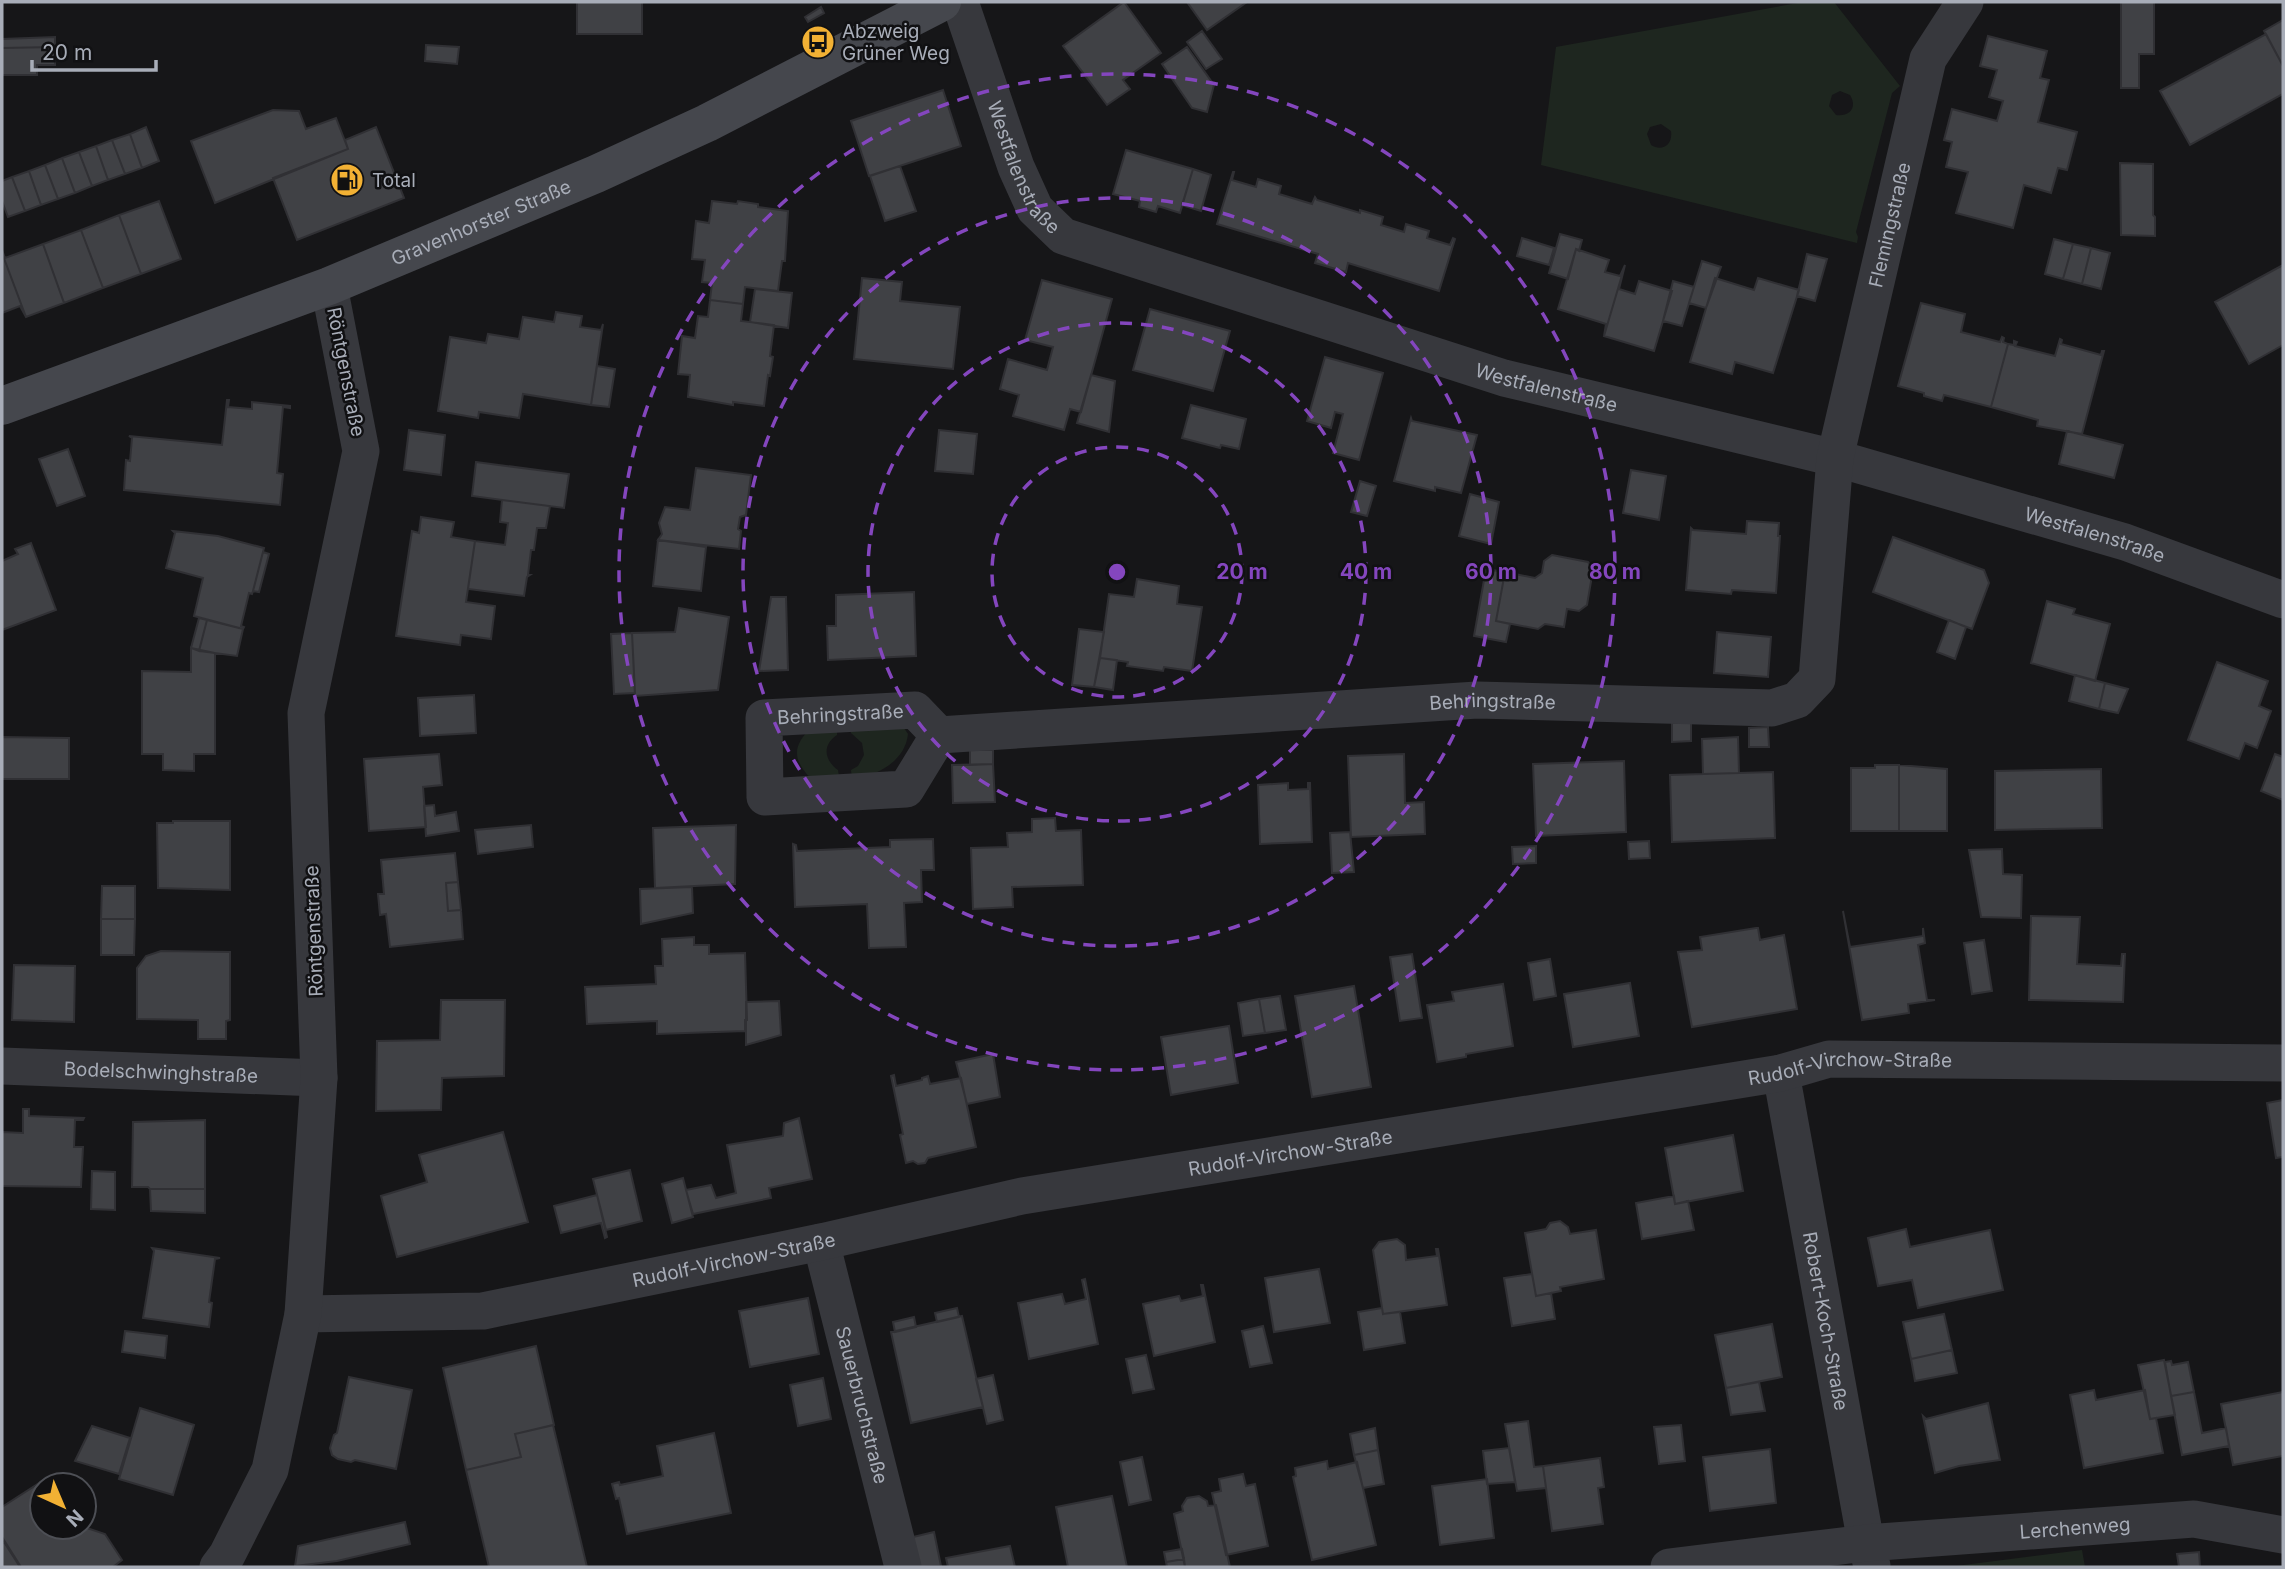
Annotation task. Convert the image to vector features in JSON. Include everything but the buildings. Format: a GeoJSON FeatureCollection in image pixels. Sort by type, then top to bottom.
{"type":"FeatureCollection","features":[{"type":"Feature","properties":{"kind":"main road","name":"Gravenhorster Straße"},"geometry":{"type":"LineString","coordinates":[[2,406],[329,286],[596,174],[707,123],[942,2]]}},
{"type":"Feature","properties":{"kind":"street","name":"Westfalenstraße"},"geometry":{"type":"LineString","coordinates":[[960,2],[1016,167],[1035,209],[1063,236],[1504,378],[1835,458],[2125,542],[2283,600]]}},
{"type":"Feature","properties":{"kind":"street","name":"Flemingstraße"},"geometry":{"type":"LineString","coordinates":[[1835,458],[1928,59],[1965,2]]}},
{"type":"Feature","properties":{"kind":"street","name":"Röntgenstraße"},"geometry":{"type":"LineString","coordinates":[[218,1567],[271,1470],[303,1314],[319,1078],[306,713],[361,451],[329,286]]}},
{"type":"Feature","properties":{"kind":"street","name":"Behringstraße"},"geometry":{"type":"LineString","coordinates":[[939,735],[906,789],[765,797],[764,718],[915,710],[939,735],[1477,700],[1772,708],[1797,699],[1817,679],[1835,458]]}},
{"type":"Feature","properties":{"kind":"street","name":"Rudolf-Virchow-Straße"},"geometry":{"type":"LineString","coordinates":[[303,1314],[483,1311],[821,1242],[1022,1196],[1781,1073],[1829,1059],[2283,1063]]}},
{"type":"Feature","properties":{"kind":"street","name":"Bodelschwinghstraße"},"geometry":{"type":"LineString","coordinates":[[2,1066],[319,1078]]}},
{"type":"Feature","properties":{"kind":"street","name":"Robert-Koch-Straße"},"geometry":{"type":"LineString","coordinates":[[1781,1073],[1869,1555]]}},
{"type":"Feature","properties":{"kind":"street","name":"Sauerbruchstraße"},"geometry":{"type":"LineString","coordinates":[[821,1242],[903,1567]]}},
{"type":"Feature","properties":{"kind":"street","name":"Lerchenweg"},"geometry":{"type":"LineString","coordinates":[[1869,1555],[2194,1519],[2283,1535]]}},
{"type":"Feature","properties":{"kind":"street"},"geometry":{"type":"LineString","coordinates":[[1669,1567],[1869,1555]]}},
{"type":"Feature","properties":{"kind":"shaded area"},"geometry":{"type":"Polygon","coordinates":[[[1803,2],[1834,2],[1900,86],[1892,93],[1856,232],[1857,243],[1541,165],[1556,47],[1803,2]],[[1840,91],[1832,95],[1829,106],[1836,115],[1845,115],[1851,111],[1853,104],[1850,95],[1840,91]],[[1661,124],[1650,127],[1647,134],[1651,145],[1659,148],[1666,146],[1671,136],[1671,131],[1661,124]]]}},
{"type":"Feature","properties":{"kind":"shaded area"},"geometry":{"type":"Polygon","coordinates":[[[837,726],[837,735],[829,743],[827,752],[830,762],[838,770],[840,782],[812,780],[798,760],[800,741],[812,727],[837,726]]]}},
{"type":"Feature","properties":{"kind":"shaded area"},"geometry":{"type":"Polygon","coordinates":[[[850,726],[904,728],[908,734],[906,744],[896,760],[888,766],[871,775],[852,780],[851,770],[858,766],[864,755],[862,743],[851,733],[850,726]]]}},
{"type":"Feature","properties":{"kind":"shaded area"},"geometry":{"type":"Polygon","coordinates":[[[2082,1550],[2085,1567],[1948,1567],[2082,1550]]]}},
{"type":"Feature","properties":{"kind":"place","name":"Abzweig Grüner Weg"},"geometry":{"type":"Point","coordinates":[818,42]}},
{"type":"Feature","properties":{"kind":"place","name":"Total"},"geometry":{"type":"Point","coordinates":[347,180]}}]}
